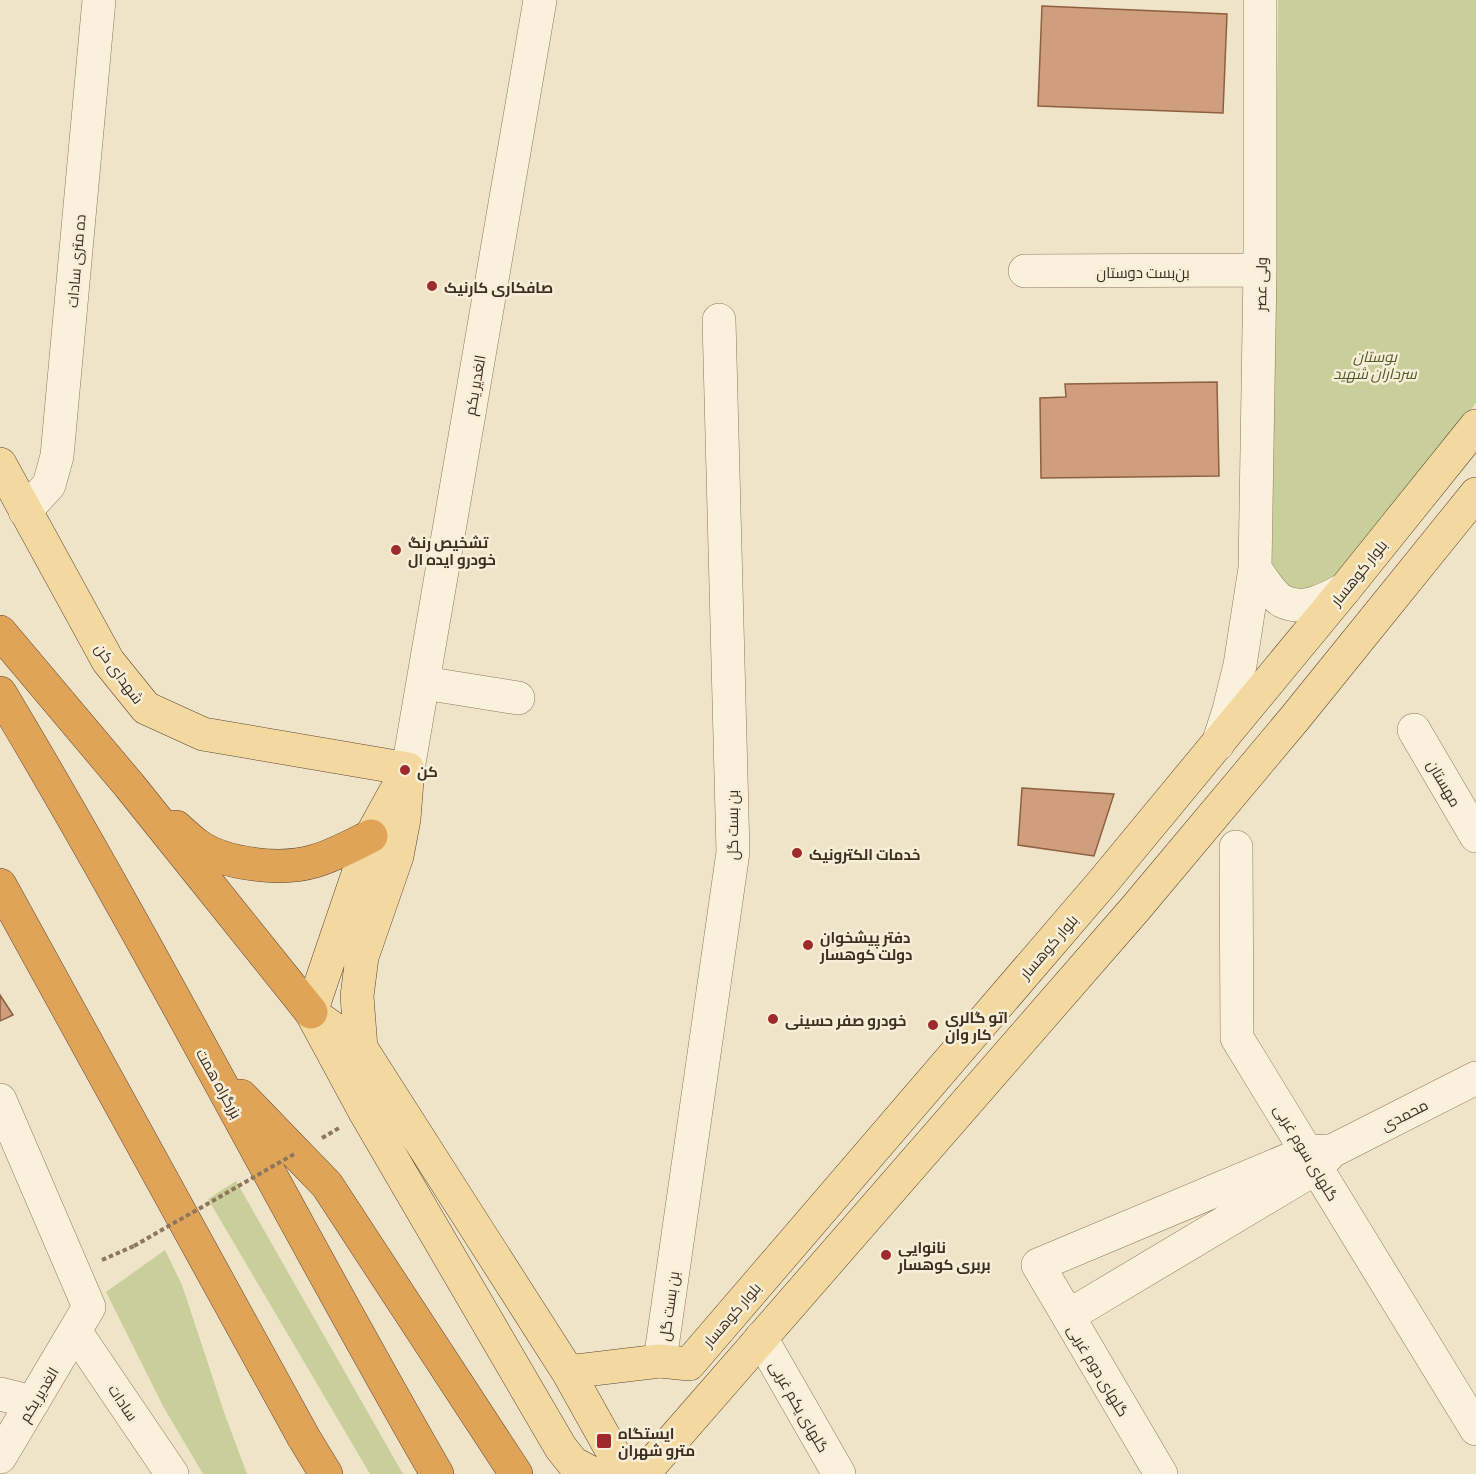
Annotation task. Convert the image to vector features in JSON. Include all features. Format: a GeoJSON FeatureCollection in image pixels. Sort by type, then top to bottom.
{"type":"FeatureCollection","features":[{"type":"Feature","properties":{"kind":"highway"},"geometry":{"type":"LineString","coordinates":[[0,632],[129,785],[311,1012]]}},
{"type":"Feature","properties":{"kind":"highway","name":"بزرگراه همت"},"geometry":{"type":"LineString","coordinates":[[0,693],[210,1063],[384,1382],[437,1474]]}},
{"type":"Feature","properties":{"kind":"highway"},"geometry":{"type":"LineString","coordinates":[[129,785],[198,846],[238,862],[277,866],[313,862],[371,836]]}},
{"type":"Feature","properties":{"kind":"highway"},"geometry":{"type":"LineString","coordinates":[[0,885],[304,1438],[326,1474]]}},
{"type":"Feature","properties":{"kind":"highway"},"geometry":{"type":"LineString","coordinates":[[210,1063],[307,1147],[327,1185],[516,1474]]}},
{"type":"Feature","properties":{"kind":"highway"},"geometry":{"type":"LineString","coordinates":[[304,1438],[317,1474]]}},
{"type":"Feature","properties":{"kind":"main road","name":"بلوار کوهسار"},"geometry":{"type":"LineString","coordinates":[[674,1363],[1103,882],[1345,589],[1476,426]]}},
{"type":"Feature","properties":{"kind":"main road","name":"شهدای کن"},"geometry":{"type":"LineString","coordinates":[[0,464],[108,661],[146,708],[202,734],[408,769]]}},
{"type":"Feature","properties":{"kind":"main road"},"geometry":{"type":"LineString","coordinates":[[643,1474],[1143,900],[1295,718],[1476,494]]}},
{"type":"Feature","properties":{"kind":"main road"},"geometry":{"type":"LineString","coordinates":[[408,769],[371,836],[311,1012],[364,1112],[561,1448],[573,1462],[593,1474]]}},
{"type":"Feature","properties":{"kind":"main road"},"geometry":{"type":"LineString","coordinates":[[362,1048],[357,996],[362,957],[397,856],[404,819],[408,769]]}},
{"type":"Feature","properties":{"kind":"main road"},"geometry":{"type":"LineString","coordinates":[[311,1012],[362,1048],[568,1372],[625,1474]]}},
{"type":"Feature","properties":{"kind":"main road"},"geometry":{"type":"LineString","coordinates":[[568,1372],[674,1363],[716,1390]]}},
{"type":"Feature","properties":{"kind":"street","name":"ده متری سادات"},"geometry":{"type":"LineString","coordinates":[[25,511],[49,485],[57,456],[99,0]]}},
{"type":"Feature","properties":{"kind":"street","name":"الغدیر یکم"},"geometry":{"type":"LineString","coordinates":[[408,769],[540,0]]}},
{"type":"Feature","properties":{"kind":"street","name":"ولی عصر"},"geometry":{"type":"LineString","coordinates":[[1218,744],[1240,665],[1255,568],[1260,270],[1260,0]]}},
{"type":"Feature","properties":{"kind":"street","name":"بن‌بست دوستان"},"geometry":{"type":"LineString","coordinates":[[1025,271],[1260,270]]}},
{"type":"Feature","properties":{"kind":"street","name":"بن بست گل"},"geometry":{"type":"LineString","coordinates":[[674,1363],[733,852],[719,320]]}},
{"type":"Feature","properties":{"kind":"street"},"geometry":{"type":"LineString","coordinates":[[1255,568],[1283,601],[1300,605],[1313,604],[1345,589]]}},
{"type":"Feature","properties":{"kind":"street"},"geometry":{"type":"LineString","coordinates":[[424,683],[519,698]]}},
{"type":"Feature","properties":{"kind":"street","name":"مهستان"},"geometry":{"type":"LineString","coordinates":[[1414,730],[1476,836]]}},
{"type":"Feature","properties":{"kind":"street","name":"گلهای سوم غربی"},"geometry":{"type":"LineString","coordinates":[[1236,848],[1237,1038],[1318,1157],[1476,1429]]}},
{"type":"Feature","properties":{"kind":"street","name":"محمدی"},"geometry":{"type":"LineString","coordinates":[[1318,1157],[1476,1078]]}},
{"type":"Feature","properties":{"kind":"street","name":"سادات"},"geometry":{"type":"LineString","coordinates":[[0,1100],[82,1319],[172,1474]]}},
{"type":"Feature","properties":{"kind":"street"},"geometry":{"type":"LineString","coordinates":[[1068,1316],[1318,1157]]}},
{"type":"Feature","properties":{"kind":"street","name":"گلهای دوم غربی"},"geometry":{"type":"LineString","coordinates":[[1161,1474],[1038,1265],[1318,1157]]}},
{"type":"Feature","properties":{"kind":"street","name":"الغدیر یکم"},"geometry":{"type":"LineString","coordinates":[[0,1457],[82,1319]]}},
{"type":"Feature","properties":{"kind":"street","name":"گلهای یکم غربی"},"geometry":{"type":"LineString","coordinates":[[761,1338],[840,1474]]}},
{"type":"Feature","properties":{"kind":"street"},"geometry":{"type":"LineString","coordinates":[[0,1394],[33,1402]]}},
{"type":"Feature","properties":{"kind":"path"},"geometry":{"type":"LineString","coordinates":[[95,1263],[134,1246],[349,1122]]}},
{"type":"Feature","properties":{"kind":"green space","name":"بوستان سرداران شهید"},"geometry":{"type":"Polygon","coordinates":[[[1278,0],[1476,0],[1476,403],[1331,582],[1298,594],[1272,571],[1278,0]]]}},
{"type":"Feature","properties":{"kind":"green space"},"geometry":{"type":"Polygon","coordinates":[[[236,1181],[403,1474],[370,1474],[208,1199],[236,1181]]]}},
{"type":"Feature","properties":{"kind":"green space"},"geometry":{"type":"Polygon","coordinates":[[[165,1250],[182,1285],[247,1474],[203,1474],[164,1408],[106,1292],[165,1250]]]}},
{"type":"Feature","properties":{"kind":"building"},"geometry":{"type":"Polygon","coordinates":[[[1042,6],[1227,14],[1223,113],[1038,106],[1042,6]]]}},
{"type":"Feature","properties":{"kind":"building"},"geometry":{"type":"Polygon","coordinates":[[[1217,382],[1219,476],[1041,478],[1040,398],[1066,397],[1065,384],[1217,382]]]}},
{"type":"Feature","properties":{"kind":"building"},"geometry":{"type":"Polygon","coordinates":[[[1022,788],[1114,794],[1094,856],[1018,845],[1022,788]]]}},
{"type":"Feature","properties":{"kind":"building"},"geometry":{"type":"Polygon","coordinates":[[[0,995],[13,1015],[0,1021],[0,995]]]}},
{"type":"Feature","properties":{"kind":"place","name":"صافکاری کارنیک"},"geometry":{"type":"Point","coordinates":[432,286]}},
{"type":"Feature","properties":{"kind":"place","name":"تشخیص رنگ خودرو ایده ال"},"geometry":{"type":"Point","coordinates":[396,550]}},
{"type":"Feature","properties":{"kind":"place","name":"کن"},"geometry":{"type":"Point","coordinates":[405,770]}},
{"type":"Feature","properties":{"kind":"place","name":"خدمات الکترونیک"},"geometry":{"type":"Point","coordinates":[797,853]}},
{"type":"Feature","properties":{"kind":"place","name":"دفتر پیشخوان دولت کوهسار"},"geometry":{"type":"Point","coordinates":[808,945]}},
{"type":"Feature","properties":{"kind":"place","name":"خودرو صفر حسینی"},"geometry":{"type":"Point","coordinates":[773,1019]}},
{"type":"Feature","properties":{"kind":"place","name":"اتو گالری کار وان"},"geometry":{"type":"Point","coordinates":[933,1025]}},
{"type":"Feature","properties":{"kind":"place","name":"نانوایی بربری کوهسار"},"geometry":{"type":"Point","coordinates":[886,1255]}},
{"type":"Feature","properties":{"kind":"place","name":"ایستگاه مترو شهران"},"geometry":{"type":"Point","coordinates":[604,1441]}}]}
